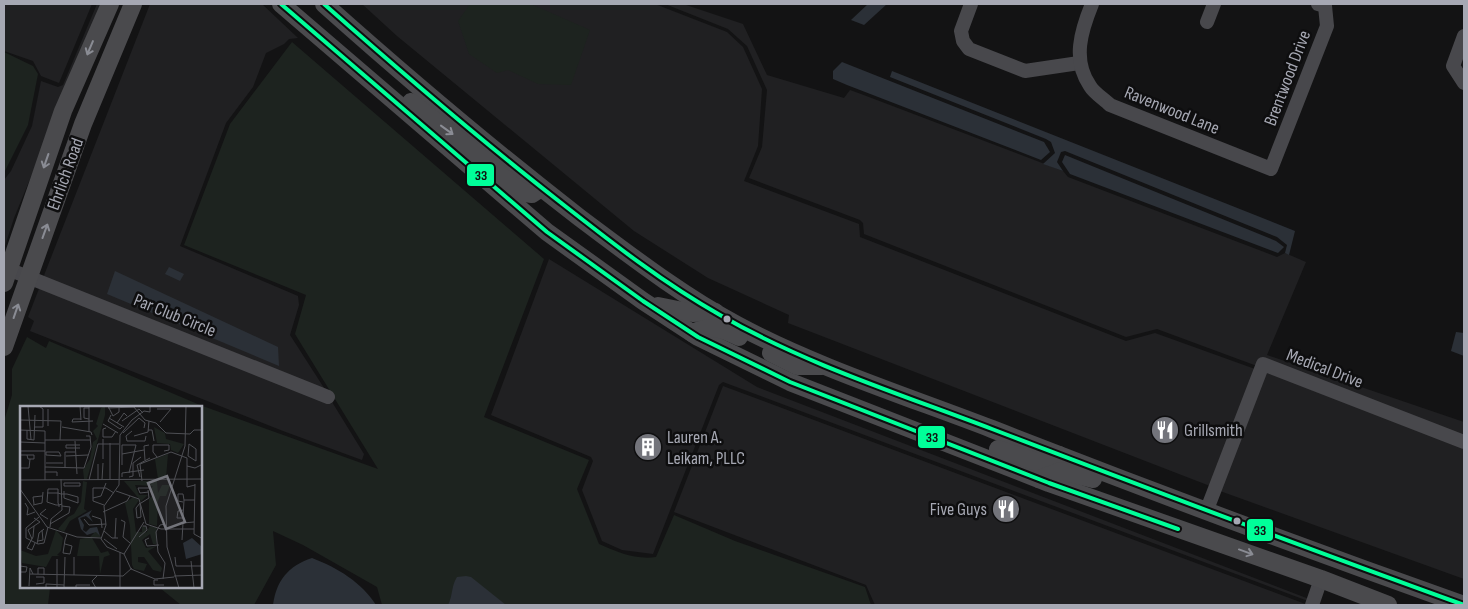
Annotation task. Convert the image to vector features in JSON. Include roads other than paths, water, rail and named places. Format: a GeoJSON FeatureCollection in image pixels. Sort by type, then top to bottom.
{"type":"FeatureCollection","features":[{"type":"Feature","properties":{"kind":"main road","name":"Ehrlich Road"},"geometry":{"type":"LineString","coordinates":[[6,276],[63,111],[110,4]]}},
{"type":"Feature","properties":{"kind":"main road","name":"Ehrlich Road"},"geometry":{"type":"LineString","coordinates":[[4,347],[83,124],[133,4]]}},
{"type":"Feature","properties":{"kind":"main road"},"geometry":{"type":"LineString","coordinates":[[281,4],[547,232],[643,301],[692,333],[790,382],[915,429],[1039,479],[1321,579],[1388,605]]}},
{"type":"Feature","properties":{"kind":"main road"},"geometry":{"type":"LineString","coordinates":[[324,4],[397,70],[541,188],[623,251],[689,297],[739,326],[827,366],[1206,512],[1464,605]]}},
{"type":"Feature","properties":{"kind":"main road"},"geometry":{"type":"LineString","coordinates":[[391,100],[403,99],[411,102],[471,149],[521,192],[532,194],[541,188]]}},
{"type":"Feature","properties":{"kind":"main road"},"geometry":{"type":"LineString","coordinates":[[643,301],[679,312],[715,312]]}},
{"type":"Feature","properties":{"kind":"main road"},"geometry":{"type":"LineString","coordinates":[[692,333],[712,327],[723,328],[797,366],[827,366]]}},
{"type":"Feature","properties":{"kind":"main road"},"geometry":{"type":"LineString","coordinates":[[915,429],[980,442],[1037,462],[1060,455]]}},
{"type":"Feature","properties":{"kind":"main road"},"geometry":{"type":"LineString","coordinates":[[1039,479],[1060,471],[1077,474],[1162,503],[1206,512]]}},
{"type":"Feature","properties":{"kind":"main road"},"geometry":{"type":"LineString","coordinates":[[1208,539],[1212,534],[1227,532],[1304,559],[1338,560]]}},
{"type":"Feature","properties":{"kind":"street"},"geometry":{"type":"LineString","coordinates":[[971,4],[961,31],[963,41],[969,50],[1025,71],[1079,63]]}},
{"type":"Feature","properties":{"kind":"street","name":"Ravenwood Lane"},"geometry":{"type":"LineString","coordinates":[[1092,4],[1081,32],[1079,63],[1090,87],[1110,105],[1271,169]]}},
{"type":"Feature","properties":{"kind":"street"},"geometry":{"type":"LineString","coordinates":[[1207,22],[1214,4]]}},
{"type":"Feature","properties":{"kind":"street","name":"Brentwood Drive"},"geometry":{"type":"LineString","coordinates":[[1271,169],[1327,26],[1325,6],[1318,4]]}},
{"type":"Feature","properties":{"kind":"street"},"geometry":{"type":"LineString","coordinates":[[1464,36],[1453,66],[1464,83]]}},
{"type":"Feature","properties":{"kind":"street","name":"Par Club Circle"},"geometry":{"type":"LineString","coordinates":[[6,276],[28,276],[328,397]]}},
{"type":"Feature","properties":{"kind":"street","name":"Medical Drive"},"geometry":{"type":"LineString","coordinates":[[1206,512],[1263,364],[1464,442]]}},
{"type":"Feature","properties":{"kind":"street"},"geometry":{"type":"LineString","coordinates":[[1312,605],[1321,579]]}},
{"type":"Feature","properties":{"kind":"place","name":"Grillsmith"},"geometry":{"type":"Point","coordinates":[1165,430]}},
{"type":"Feature","properties":{"kind":"place","name":"Lauren A. Leikam, PLLC"},"geometry":{"type":"Point","coordinates":[648,447]}},
{"type":"Feature","properties":{"kind":"place","name":"Five Guys"},"geometry":{"type":"Point","coordinates":[1006,509]}}]}
